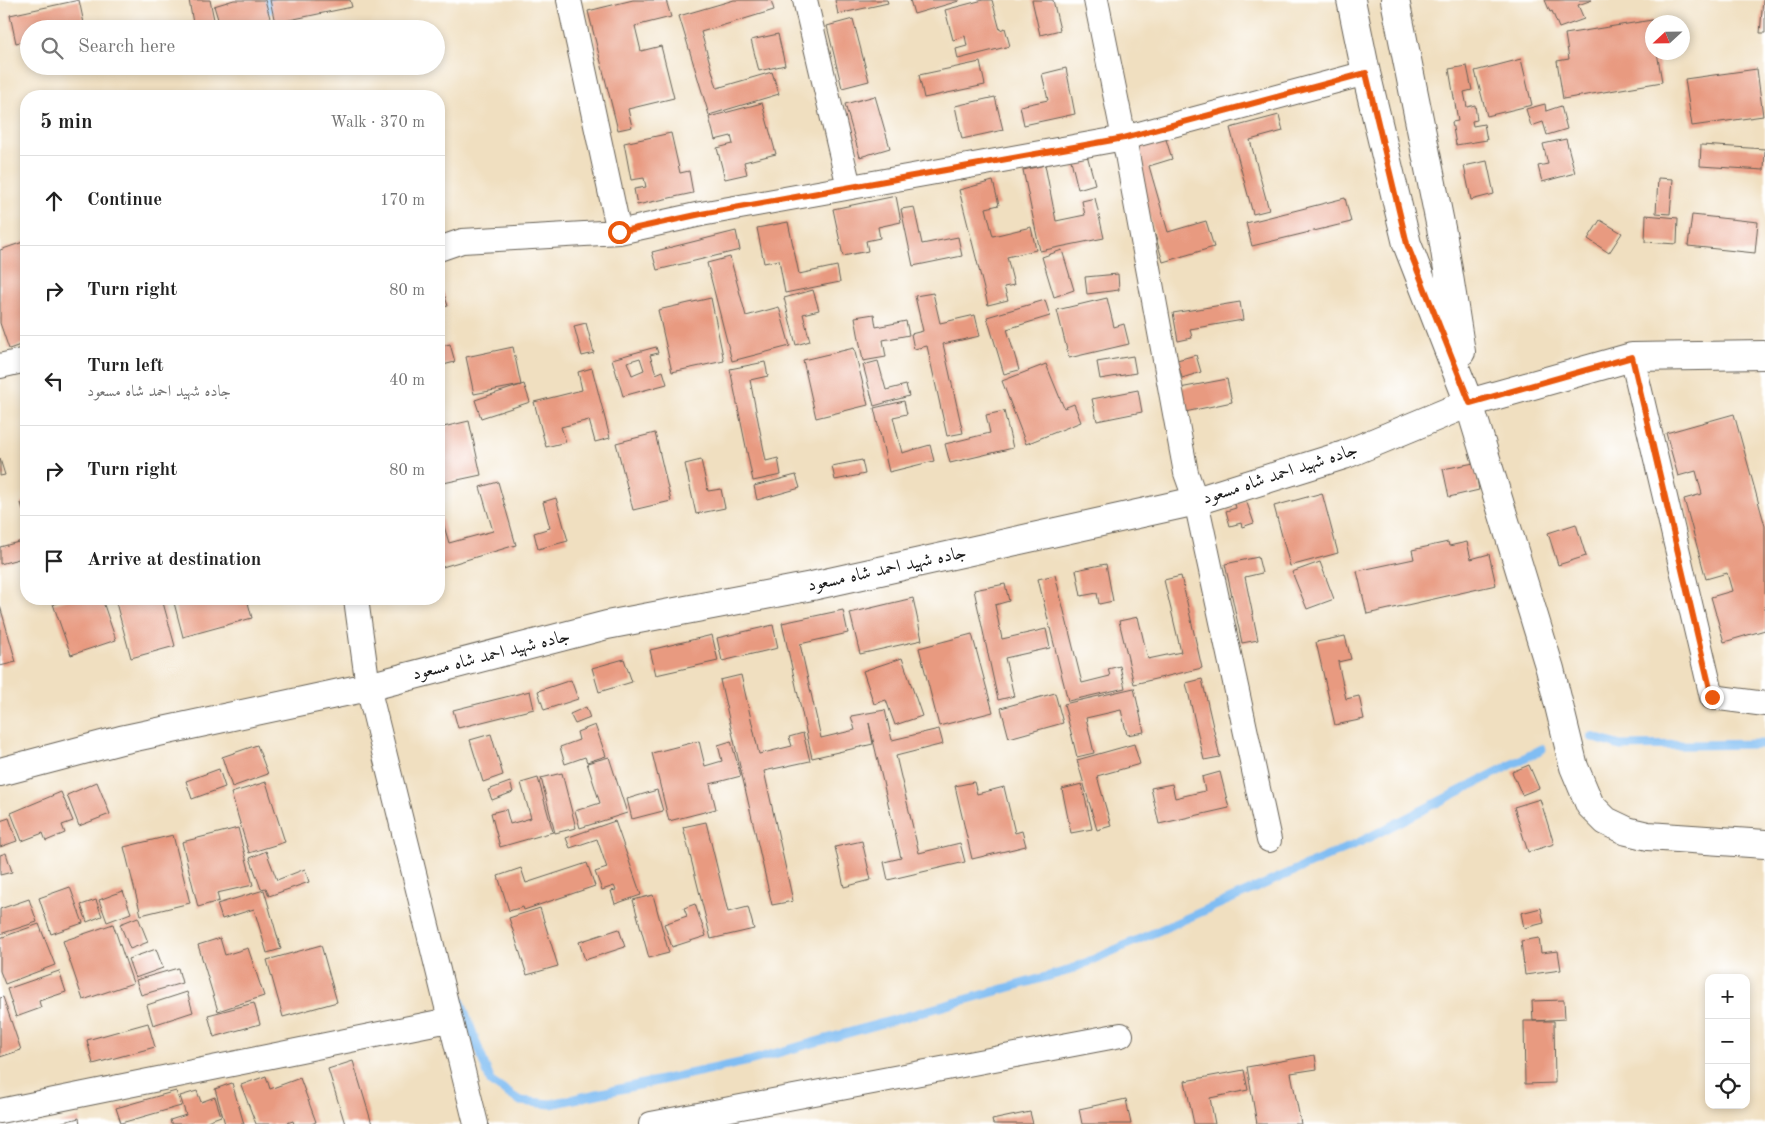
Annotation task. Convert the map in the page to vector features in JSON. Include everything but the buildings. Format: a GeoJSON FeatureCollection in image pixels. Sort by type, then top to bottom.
{"type":"FeatureCollection","features":[{"type":"Feature","properties":{"kind":"main road"},"geometry":{"type":"LineString","coordinates":[[1350,0],[1407,244],[1470,403],[1550,669],[1574,767],[1590,805],[1606,821],[1627,831],[1648,836],[1765,844]]}},
{"type":"Feature","properties":{"kind":"main road"},"geometry":{"type":"LineString","coordinates":[[1395,0],[1443,238],[1470,403]]}},
{"type":"Feature","properties":{"kind":"main road","name":"جاده شهيد احمد شاه مسعود"},"geometry":{"type":"LineString","coordinates":[[0,772],[121,740],[368,687],[607,625],[812,586],[1196,501],[1344,456],[1470,403],[1632,357],[1765,355]]}},
{"type":"Feature","properties":{"kind":"street"},"geometry":{"type":"LineString","coordinates":[[569,0],[619,232]]}},
{"type":"Feature","properties":{"kind":"street"},"geometry":{"type":"LineString","coordinates":[[805,0],[849,187]]}},
{"type":"Feature","properties":{"kind":"street"},"geometry":{"type":"LineString","coordinates":[[1096,0],[1124,138],[1186,472],[1196,501],[1269,840]]}},
{"type":"Feature","properties":{"kind":"street"},"geometry":{"type":"LineString","coordinates":[[445,247],[462,241],[619,232],[701,214],[1124,138],[1366,73]]}},
{"type":"Feature","properties":{"kind":"street"},"geometry":{"type":"LineString","coordinates":[[1632,357],[1712,697],[1765,704]]}},
{"type":"Feature","properties":{"kind":"street"},"geometry":{"type":"LineString","coordinates":[[0,366],[20,361]]}},
{"type":"Feature","properties":{"kind":"street"},"geometry":{"type":"LineString","coordinates":[[357,605],[368,687],[476,1124]]}},
{"type":"Feature","properties":{"kind":"street"},"geometry":{"type":"LineString","coordinates":[[0,1111],[449,1020]]}},
{"type":"Feature","properties":{"kind":"street"},"geometry":{"type":"LineString","coordinates":[[651,1124],[1121,1035]]}},
{"type":"Feature","properties":{"kind":"waterway"},"geometry":{"type":"LineString","coordinates":[[269,0],[270,9]]}},
{"type":"Feature","properties":{"kind":"waterway"},"geometry":{"type":"LineString","coordinates":[[1592,737],[1620,746],[1765,744]]}},
{"type":"Feature","properties":{"kind":"waterway"},"geometry":{"type":"LineString","coordinates":[[459,997],[491,1082],[520,1101],[551,1104],[749,1061],[1067,971],[1360,842],[1542,749]]}},
{"type":"Feature","properties":{"kind":"route"},"geometry":{"type":"LineString","coordinates":[[619,232],[701,214],[1124,138],[1366,73],[1407,244],[1470,403],[1632,357],[1712,697]]}}]}
